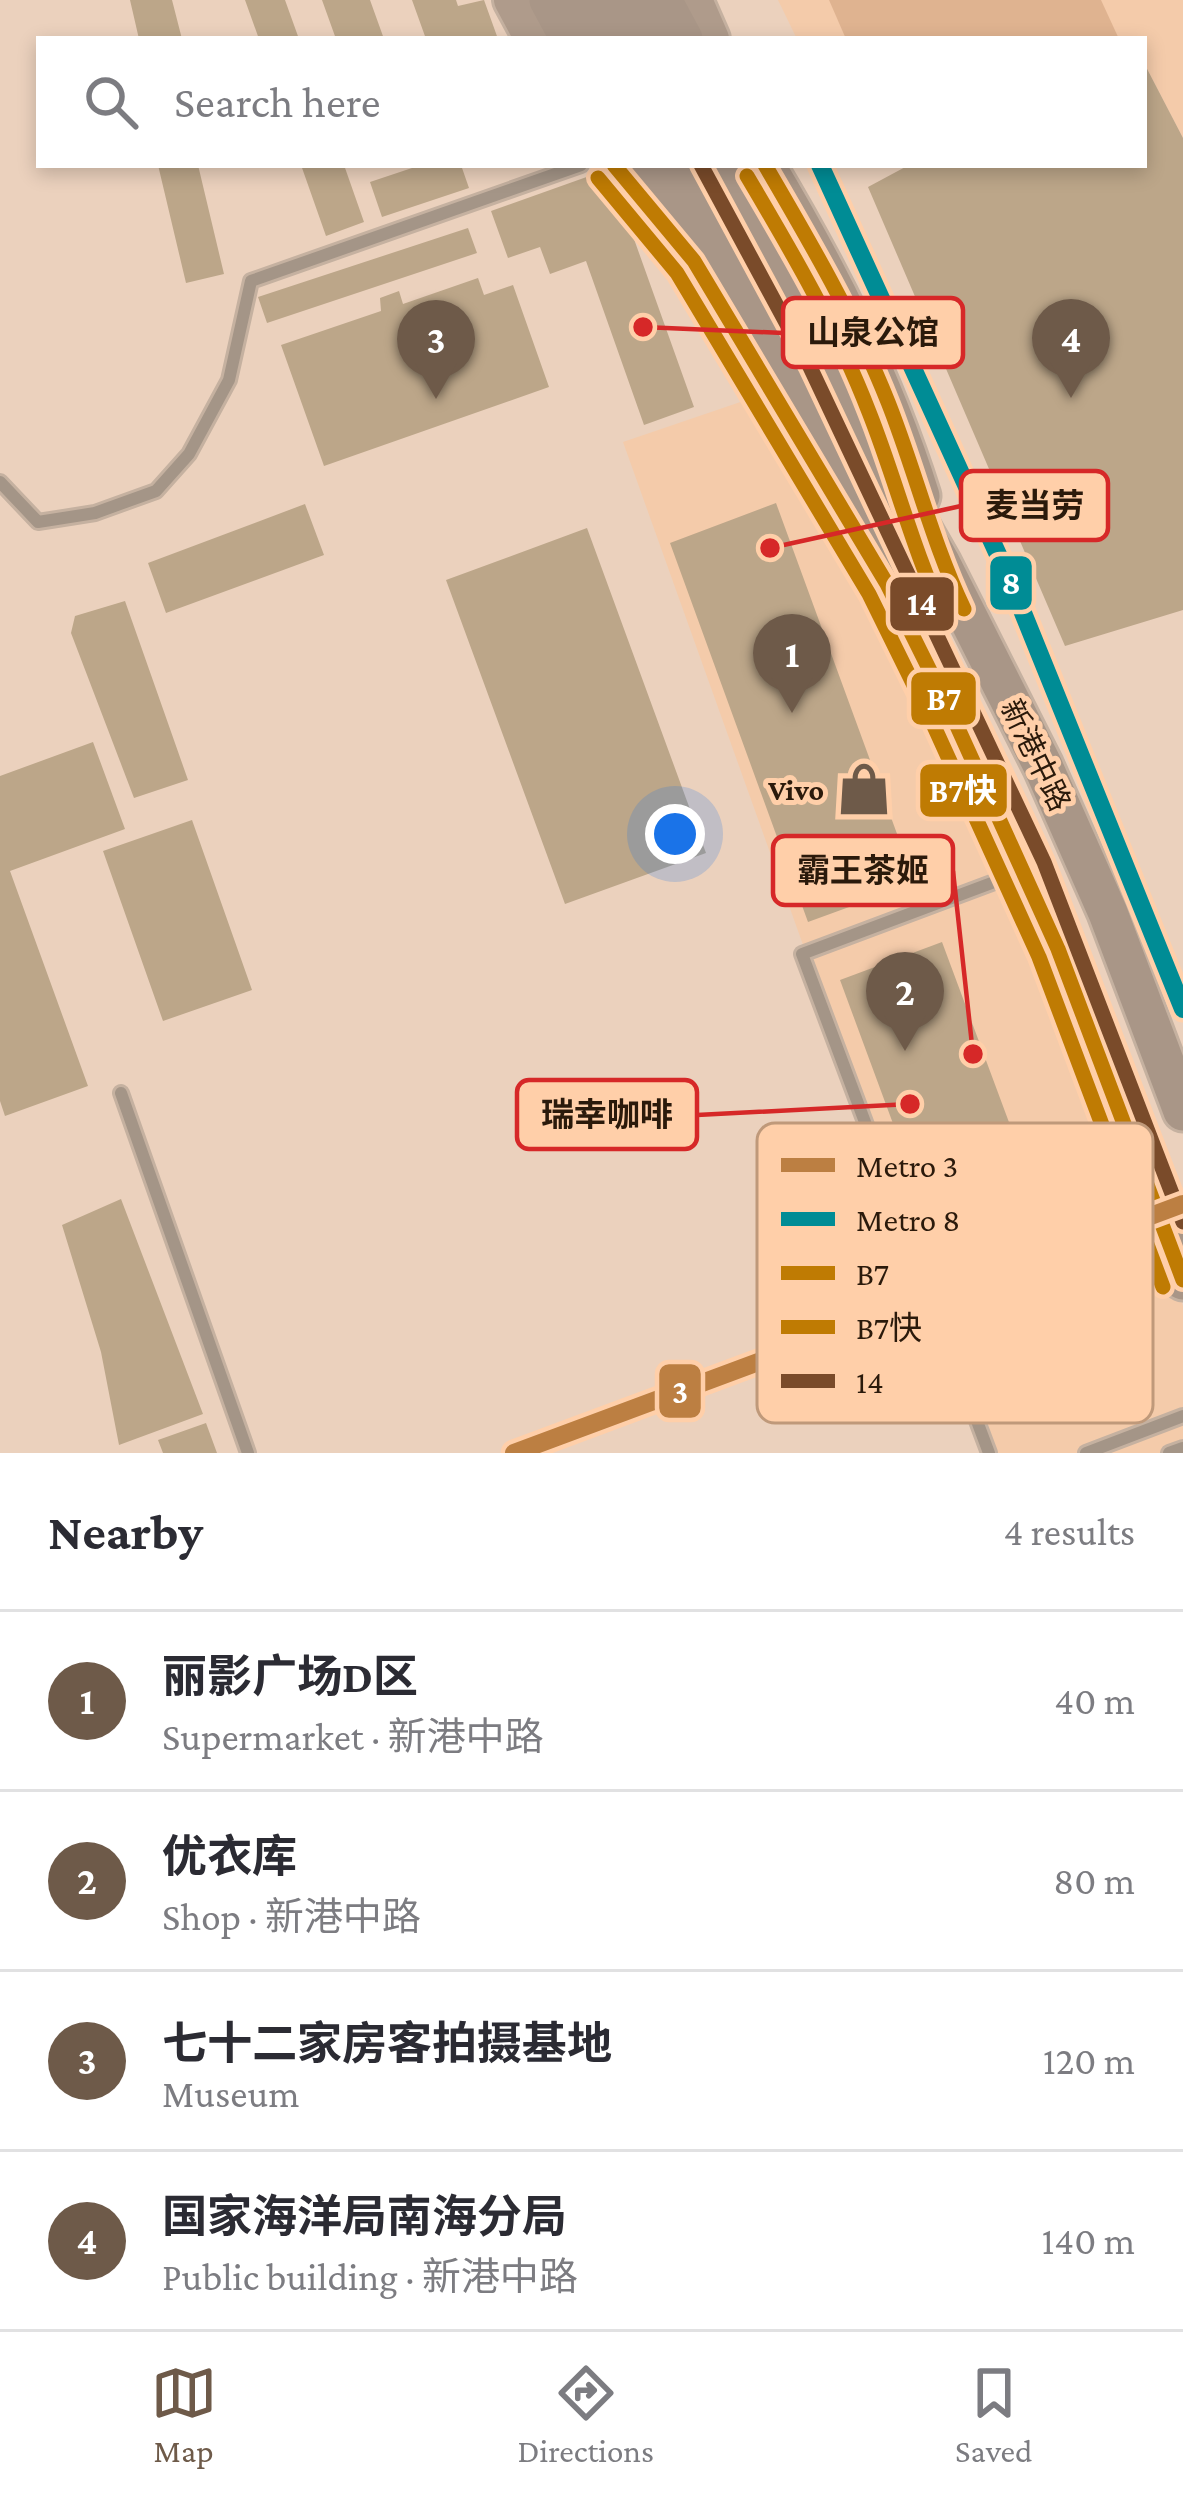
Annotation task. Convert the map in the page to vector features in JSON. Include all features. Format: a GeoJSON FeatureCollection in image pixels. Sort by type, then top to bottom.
{"type":"FeatureCollection","features":[{"type":"Feature","properties":{"kind":"main road"},"geometry":{"type":"LineString","coordinates":[[512,0],[531,36]]}},
{"type":"Feature","properties":{"kind":"main road"},"geometry":{"type":"LineString","coordinates":[[550,0],[568,36]]}},
{"type":"Feature","properties":{"kind":"main road"},"geometry":{"type":"LineString","coordinates":[[587,0],[606,36]]}},
{"type":"Feature","properties":{"kind":"main road"},"geometry":{"type":"LineString","coordinates":[[621,0],[641,36]]}},
{"type":"Feature","properties":{"kind":"main road"},"geometry":{"type":"LineString","coordinates":[[662,0],[680,36]]}},
{"type":"Feature","properties":{"kind":"main road"},"geometry":{"type":"LineString","coordinates":[[694,0],[710,36]]}},
{"type":"Feature","properties":{"kind":"main road"},"geometry":{"type":"LineString","coordinates":[[616,168],[694,261]]}},
{"type":"Feature","properties":{"kind":"main road"},"geometry":{"type":"LineString","coordinates":[[642,168],[887,584]]}},
{"type":"Feature","properties":{"kind":"main road","name":"新港中路"},"geometry":{"type":"LineString","coordinates":[[678,168],[791,376],[1025,871],[1122,1123]]}},
{"type":"Feature","properties":{"kind":"main road","name":"新港中路"},"geometry":{"type":"LineString","coordinates":[[716,168],[941,564],[1081,849],[1183,1111]]}},
{"type":"Feature","properties":{"kind":"main road"},"geometry":{"type":"LineString","coordinates":[[766,168],[805,232],[878,378],[941,564]]}},
{"type":"Feature","properties":{"kind":"main road","name":"新港中路"},"geometry":{"type":"LineString","coordinates":[[1153,1202],[1183,1280]]}},
{"type":"Feature","properties":{"kind":"lane"},"geometry":{"type":"LineString","coordinates":[[0,482],[38,521],[94,513],[156,491],[189,454],[230,380],[251,281],[572,168]]}},
{"type":"Feature","properties":{"kind":"lane"},"geometry":{"type":"LineString","coordinates":[[865,1123],[802,954],[1025,871]]}},
{"type":"Feature","properties":{"kind":"lane"},"geometry":{"type":"LineString","coordinates":[[121,1093],[248,1453]]}},
{"type":"Feature","properties":{"kind":"lane"},"geometry":{"type":"LineString","coordinates":[[1086,1453],[1183,1416]]}},
{"type":"Feature","properties":{"kind":"lane"},"geometry":{"type":"LineString","coordinates":[[978,1423],[989,1453]]}},
{"type":"Feature","properties":{"kind":"lane"},"geometry":{"type":"LineString","coordinates":[[1169,1453],[1183,1448]]}},
{"type":"Feature","properties":{"kind":"shaded area"},"geometry":{"type":"Polygon","coordinates":[[[778,0],[1183,0],[1183,138],[1147,69],[1147,36],[796,36],[778,0]]]}},
{"type":"Feature","properties":{"kind":"shaded area"},"geometry":{"type":"Polygon","coordinates":[[[829,0],[1101,0],[1118,36],[845,36],[829,0]]]}},
{"type":"Feature","properties":{"kind":"shaded area"},"geometry":{"type":"Polygon","coordinates":[[[761,395],[878,590],[1044,941],[1113,1123],[867,1123],[623,442],[761,395]]]}},
{"type":"Feature","properties":{"kind":"shaded area"},"geometry":{"type":"Polygon","coordinates":[[[1153,1227],[1183,1306],[1183,1453],[985,1453],[974,1423],[1153,1423],[1153,1227]]]}},
{"type":"Feature","properties":{"kind":"building"},"geometry":{"type":"Polygon","coordinates":[[[130,0],[172,0],[181,36],[138,36],[130,0]]]}},
{"type":"Feature","properties":{"kind":"building"},"geometry":{"type":"Polygon","coordinates":[[[245,0],[285,0],[298,36],[258,36],[245,0]]]}},
{"type":"Feature","properties":{"kind":"building"},"geometry":{"type":"Polygon","coordinates":[[[322,0],[370,0],[383,36],[335,36],[322,0]]]}},
{"type":"Feature","properties":{"kind":"building"},"geometry":{"type":"Polygon","coordinates":[[[412,0],[456,0],[458,6],[484,0],[497,36],[425,36],[412,0]]]}},
{"type":"Feature","properties":{"kind":"building"},"geometry":{"type":"Polygon","coordinates":[[[1147,69],[1183,138],[1183,610],[1065,646],[868,187],[903,168],[1147,168],[1147,69]]]}},
{"type":"Feature","properties":{"kind":"building"},"geometry":{"type":"Polygon","coordinates":[[[159,168],[199,168],[224,274],[186,283],[159,168]]]}},
{"type":"Feature","properties":{"kind":"building"},"geometry":{"type":"Polygon","coordinates":[[[302,168],[345,168],[364,222],[326,236],[302,168]]]}},
{"type":"Feature","properties":{"kind":"building"},"geometry":{"type":"Polygon","coordinates":[[[412,168],[462,168],[469,188],[382,217],[370,182],[412,168]]]}},
{"type":"Feature","properties":{"kind":"building"},"geometry":{"type":"Polygon","coordinates":[[[609,169],[694,407],[644,425],[586,261],[550,274],[540,247],[508,258],[491,211],[609,169]]]}},
{"type":"Feature","properties":{"kind":"building"},"geometry":{"type":"Polygon","coordinates":[[[468,228],[477,253],[267,323],[258,297],[468,228]]]}},
{"type":"Feature","properties":{"kind":"building"},"geometry":{"type":"Polygon","coordinates":[[[478,278],[484,295],[513,285],[549,387],[324,466],[281,345],[381,311],[380,298],[399,291],[403,304],[478,278]]]}},
{"type":"Feature","properties":{"kind":"building"},"geometry":{"type":"Polygon","coordinates":[[[776,503],[915,883],[808,922],[670,543],[776,503]]]}},
{"type":"Feature","properties":{"kind":"building"},"geometry":{"type":"Polygon","coordinates":[[[305,504],[324,555],[166,613],[148,563],[305,504]]]}},
{"type":"Feature","properties":{"kind":"building"},"geometry":{"type":"Polygon","coordinates":[[[587,528],[706,853],[565,904],[446,580],[587,528]]]}},
{"type":"Feature","properties":{"kind":"building"},"geometry":{"type":"Polygon","coordinates":[[[125,601],[188,780],[134,798],[71,633],[75,616],[125,601]]]}},
{"type":"Feature","properties":{"kind":"building"},"geometry":{"type":"Polygon","coordinates":[[[93,742],[125,829],[10,871],[88,1086],[5,1116],[0,1101],[0,776],[93,742]]]}},
{"type":"Feature","properties":{"kind":"building"},"geometry":{"type":"Polygon","coordinates":[[[192,820],[252,990],[163,1021],[103,851],[192,820]]]}},
{"type":"Feature","properties":{"kind":"building"},"geometry":{"type":"Polygon","coordinates":[[[942,942],[1009,1123],[893,1123],[840,980],[942,942]]]}},
{"type":"Feature","properties":{"kind":"building"},"geometry":{"type":"Polygon","coordinates":[[[121,1199],[203,1414],[119,1445],[101,1352],[62,1225],[121,1199]]]}},
{"type":"Feature","properties":{"kind":"building"},"geometry":{"type":"Polygon","coordinates":[[[206,1423],[217,1453],[163,1453],[158,1440],[206,1423]]]}},
{"type":"Feature","properties":{"kind":"metro line","name":"8"},"geometry":{"type":"LineString","coordinates":[[821,168],[1011,583],[1183,1009]]}},
{"type":"Feature","properties":{"kind":"metro line","name":"3"},"geometry":{"type":"LineString","coordinates":[[1153,1215],[1183,1204]]}},
{"type":"Feature","properties":{"kind":"metro line","name":"3"},"geometry":{"type":"LineString","coordinates":[[514,1453],[757,1363]]}},
{"type":"Feature","properties":{"kind":"transit line","name":"B7"},"geometry":{"type":"LineString","coordinates":[[616,168],[694,261],[887,584],[1058,949],[1124,1123]]}},
{"type":"Feature","properties":{"kind":"transit line","name":"14"},"geometry":{"type":"LineString","coordinates":[[703,168],[810,367],[1044,862],[1145,1123]]}},
{"type":"Feature","properties":{"kind":"transit line","name":"B7"},"geometry":{"type":"LineString","coordinates":[[767,168],[875,371],[964,609]]}},
{"type":"Feature","properties":{"kind":"transit line","name":"B7快"},"geometry":{"type":"LineString","coordinates":[[747,176],[843,351],[945,618]]}},
{"type":"Feature","properties":{"kind":"transit line","name":"B7快"},"geometry":{"type":"LineString","coordinates":[[598,178],[677,273],[869,594],[1039,957],[1101,1123]]}},
{"type":"Feature","properties":{"kind":"transit line","name":"14"},"geometry":{"type":"LineString","coordinates":[[1153,1144],[1183,1222]]}},
{"type":"Feature","properties":{"kind":"transit line","name":"B7"},"geometry":{"type":"LineString","coordinates":[[1153,1201],[1183,1280]]}},
{"type":"Feature","properties":{"kind":"transit line","name":"B7快"},"geometry":{"type":"LineString","coordinates":[[1153,1260],[1163,1287]]}},
{"type":"Feature","properties":{"kind":"place","name":"山泉公馆"},"geometry":{"type":"Point","coordinates":[643,327]}},
{"type":"Feature","properties":{"kind":"place","name":"国家海洋局南海分局"},"geometry":{"type":"Point","coordinates":[1071,398]}},
{"type":"Feature","properties":{"kind":"place","name":"七十二家房客拍摄基地"},"geometry":{"type":"Point","coordinates":[436,399]}},
{"type":"Feature","properties":{"kind":"place","name":"麦当劳"},"geometry":{"type":"Point","coordinates":[770,548]}},
{"type":"Feature","properties":{"kind":"place","name":"丽影广场D区"},"geometry":{"type":"Point","coordinates":[792,713]}},
{"type":"Feature","properties":{"kind":"place","name":"Vivo"},"geometry":{"type":"Point","coordinates":[864,789]}},
{"type":"Feature","properties":{"kind":"place","name":"优衣库"},"geometry":{"type":"Point","coordinates":[905,1051]}},
{"type":"Feature","properties":{"kind":"place","name":"霸王茶姬"},"geometry":{"type":"Point","coordinates":[973,1054]}},
{"type":"Feature","properties":{"kind":"place","name":"瑞幸咖啡"},"geometry":{"type":"Point","coordinates":[910,1104]}}]}
